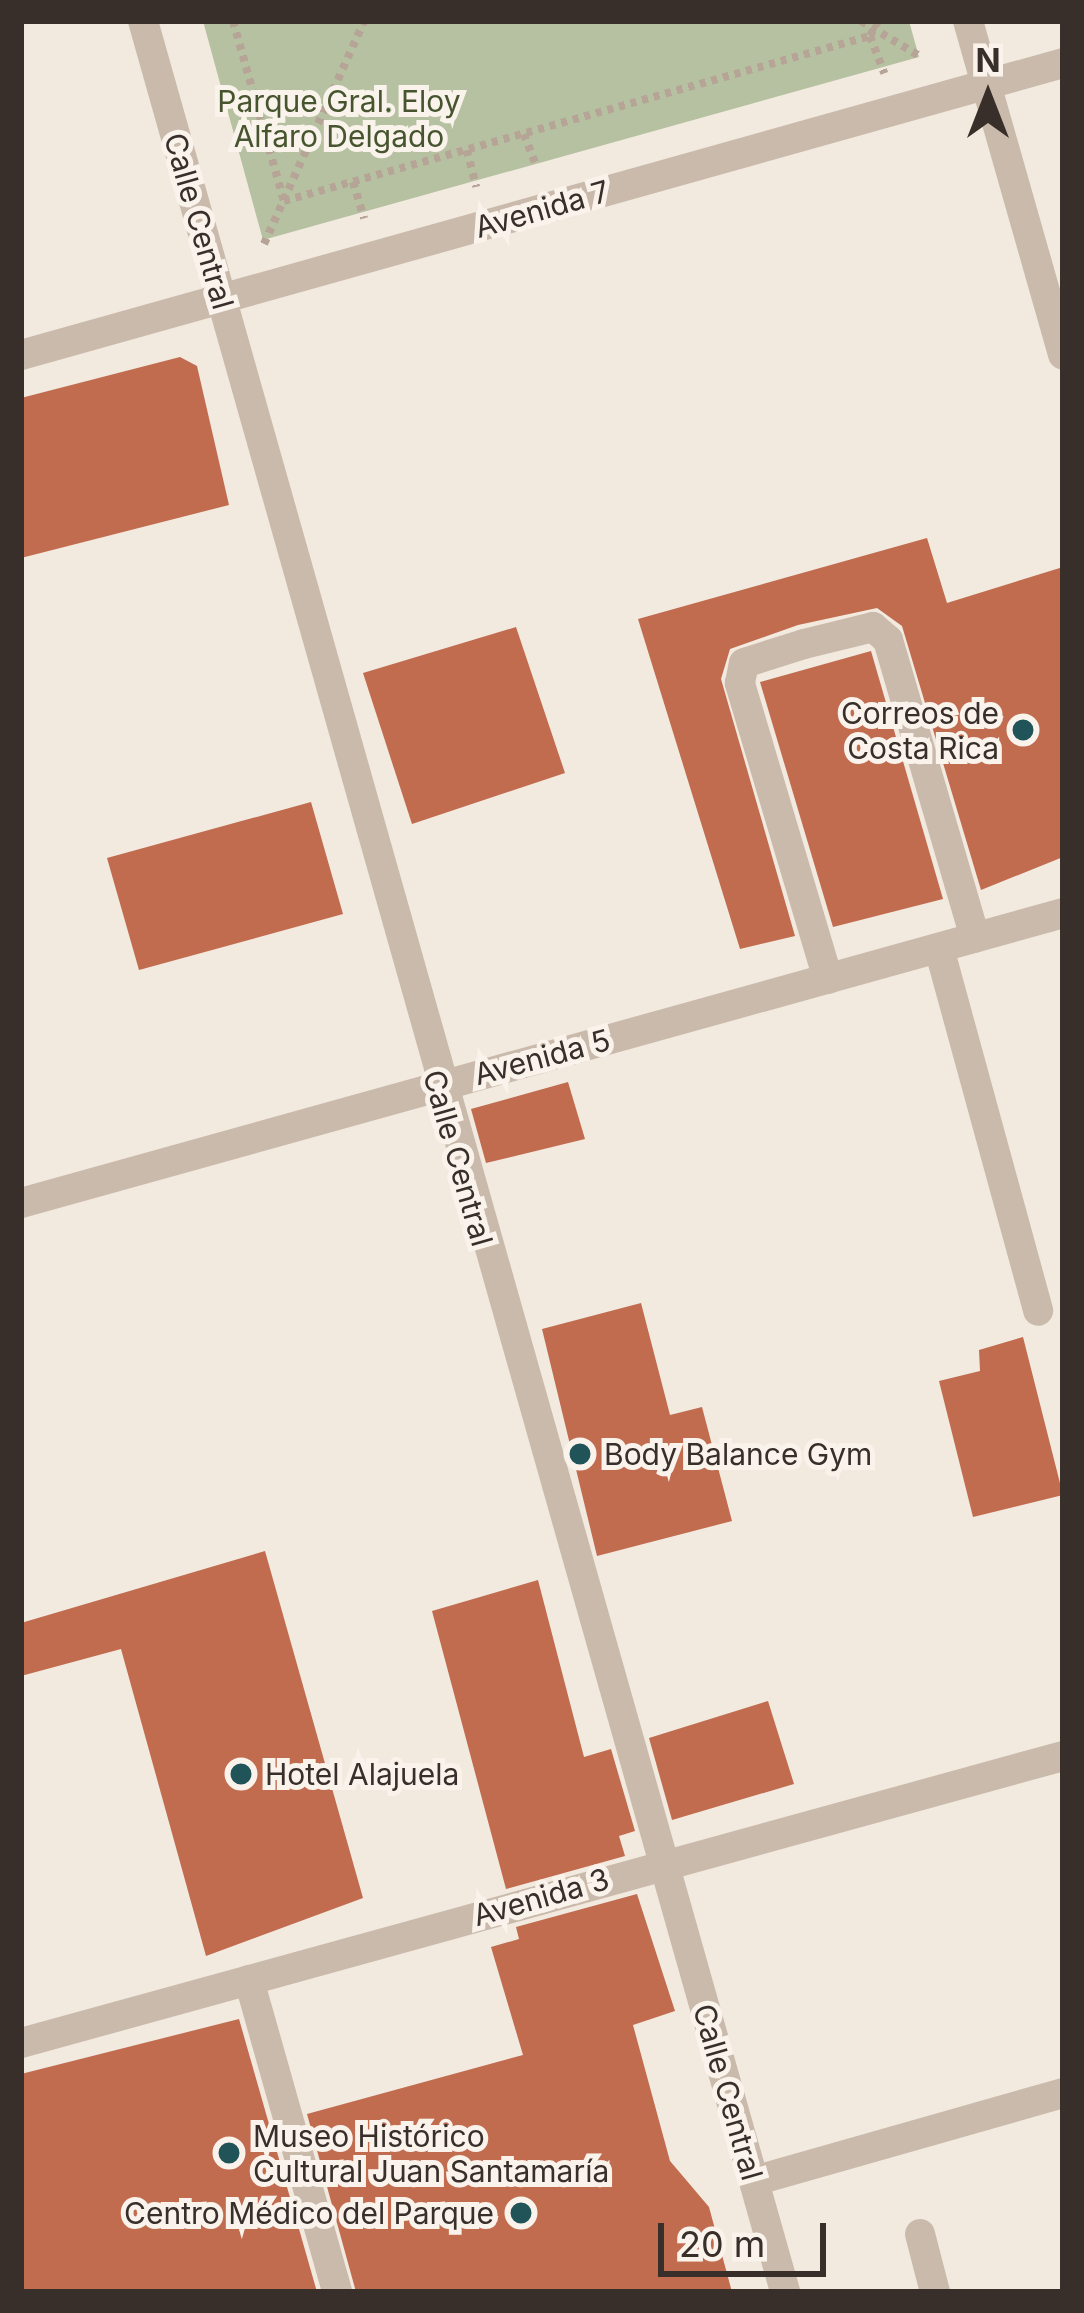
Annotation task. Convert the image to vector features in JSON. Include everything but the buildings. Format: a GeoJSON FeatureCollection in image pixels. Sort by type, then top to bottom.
{"type":"FeatureCollection","features":[{"type":"Feature","properties":{"kind":"street","name":"Calle Central"},"geometry":{"type":"LineString","coordinates":[[142,21],[436,1086],[785,2292]]}},
{"type":"Feature","properties":{"kind":"street"},"geometry":{"type":"LineString","coordinates":[[968,21],[1063,355]]}},
{"type":"Feature","properties":{"kind":"street","name":"Avenida 7"},"geometry":{"type":"LineString","coordinates":[[21,355],[1063,63]]}},
{"type":"Feature","properties":{"kind":"street"},"geometry":{"type":"LineString","coordinates":[[828,979],[740,670],[861,628],[888,640],[975,938]]}},
{"type":"Feature","properties":{"kind":"street","name":"Avenida 5"},"geometry":{"type":"LineString","coordinates":[[21,1203],[1063,913]]}},
{"type":"Feature","properties":{"kind":"street"},"geometry":{"type":"LineString","coordinates":[[939,948],[1038,1311]]}},
{"type":"Feature","properties":{"kind":"street","name":"Avenida 3"},"geometry":{"type":"LineString","coordinates":[[21,2043],[664,1862],[1063,1756]]}},
{"type":"Feature","properties":{"kind":"street"},"geometry":{"type":"LineString","coordinates":[[249,1980],[337,2292]]}},
{"type":"Feature","properties":{"kind":"street"},"geometry":{"type":"LineString","coordinates":[[754,2181],[1063,2093]]}},
{"type":"Feature","properties":{"kind":"street"},"geometry":{"type":"LineString","coordinates":[[920,2234],[935,2292]]}},
{"type":"Feature","properties":{"kind":"path"},"geometry":{"type":"LineString","coordinates":[[233,21],[284,201]]}},
{"type":"Feature","properties":{"kind":"path"},"geometry":{"type":"LineString","coordinates":[[259,255],[364,21]]}},
{"type":"Feature","properties":{"kind":"path"},"geometry":{"type":"LineString","coordinates":[[860,21],[937,65]]}},
{"type":"Feature","properties":{"kind":"path"},"geometry":{"type":"LineString","coordinates":[[878,21],[881,33]]}},
{"type":"Feature","properties":{"kind":"path"},"geometry":{"type":"LineString","coordinates":[[284,201],[881,33]]}},
{"type":"Feature","properties":{"kind":"path"},"geometry":{"type":"LineString","coordinates":[[870,37],[886,80]]}},
{"type":"Feature","properties":{"kind":"path"},"geometry":{"type":"LineString","coordinates":[[524,134],[540,176]]}},
{"type":"Feature","properties":{"kind":"path"},"geometry":{"type":"LineString","coordinates":[[466,150],[478,194]]}},
{"type":"Feature","properties":{"kind":"path"},"geometry":{"type":"LineString","coordinates":[[353,182],[366,225]]}},
{"type":"Feature","properties":{"kind":"green space","name":"Parque Gral. Eloy Alfaro Delgado"},"geometry":{"type":"Polygon","coordinates":[[[203,21],[909,21],[919,57],[263,240],[203,21]]]}},
{"type":"Feature","properties":{"kind":"place","name":"Correos de Costa Rica"},"geometry":{"type":"Point","coordinates":[1023,730]}},
{"type":"Feature","properties":{"kind":"place","name":"Body Balance Gym"},"geometry":{"type":"Point","coordinates":[580,1454]}},
{"type":"Feature","properties":{"kind":"place","name":"Hotel Alajuela"},"geometry":{"type":"Point","coordinates":[241,1774]}},
{"type":"Feature","properties":{"kind":"place","name":"Museo Histórico Cultural Juan Santamaría"},"geometry":{"type":"Point","coordinates":[229,2153]}},
{"type":"Feature","properties":{"kind":"place","name":"Centro Médico del Parque"},"geometry":{"type":"Point","coordinates":[521,2213]}}]}
